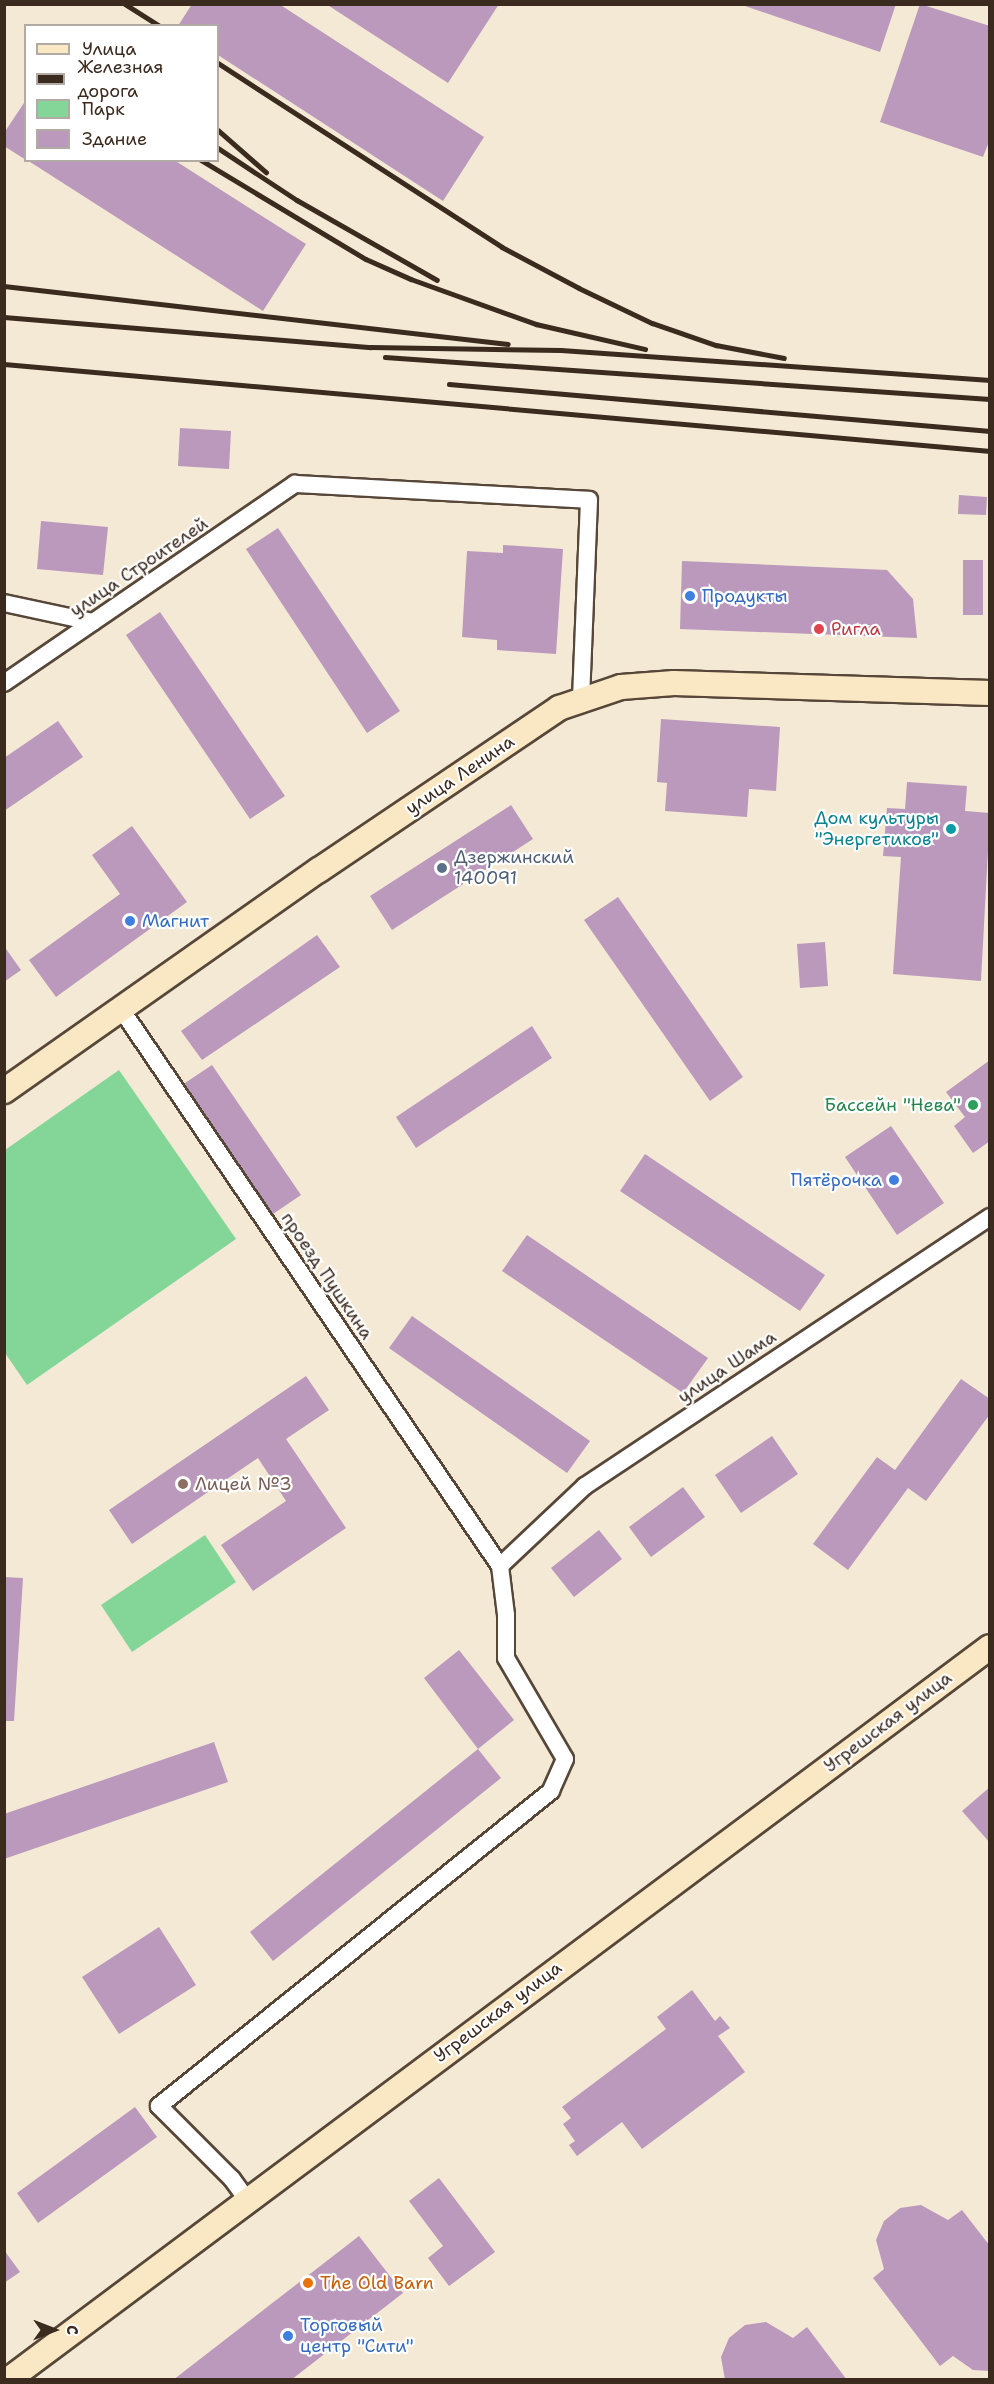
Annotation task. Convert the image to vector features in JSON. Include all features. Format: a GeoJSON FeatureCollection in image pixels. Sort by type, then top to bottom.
{"type":"FeatureCollection","features":[{"type":"Feature","properties":{"kind":"main road","name":"улица Ленина"},"geometry":{"type":"LineString","coordinates":[[4,1091],[121,1008],[550,714],[581,701],[621,687],[674,683],[990,693]]}},
{"type":"Feature","properties":{"kind":"main road","name":"Угрешская улица"},"geometry":{"type":"LineString","coordinates":[[8,2379],[990,1647]]}},
{"type":"Feature","properties":{"kind":"street","name":"улица Строителей"},"geometry":{"type":"LineString","coordinates":[[4,683],[295,483],[589,500],[581,701]]}},
{"type":"Feature","properties":{"kind":"street"},"geometry":{"type":"LineString","coordinates":[[4,603],[93,622]]}},
{"type":"Feature","properties":{"kind":"street","name":"проезд Пушкина"},"geometry":{"type":"LineString","coordinates":[[121,1008],[500,1566]]}},
{"type":"Feature","properties":{"kind":"street","name":"улица Шама"},"geometry":{"type":"LineString","coordinates":[[500,1566],[585,1486],[990,1217]]}},
{"type":"Feature","properties":{"kind":"street"},"geometry":{"type":"LineString","coordinates":[[247,2200],[232,2179],[159,2106],[551,1791],[565,1760],[507,1658],[500,1566]]}},
{"type":"Feature","properties":{"kind":"green space"},"geometry":{"type":"Polygon","coordinates":[[[119,1070],[236,1239],[27,1385],[5,1353],[5,1150],[119,1070]]]}},
{"type":"Feature","properties":{"kind":"green space"},"geometry":{"type":"Polygon","coordinates":[[[205,1535],[236,1582],[132,1652],[101,1605],[205,1535]]]}},
{"type":"Feature","properties":{"kind":"building"},"geometry":{"type":"Polygon","coordinates":[[[192,4],[279,4],[484,137],[443,201],[219,56],[219,24],[179,24],[192,4]]]}},
{"type":"Feature","properties":{"kind":"building"},"geometry":{"type":"Polygon","coordinates":[[[326,4],[499,4],[448,83],[326,4]]]}},
{"type":"Feature","properties":{"kind":"building"},"geometry":{"type":"Polygon","coordinates":[[[739,4],[896,4],[880,52],[739,4]]]}},
{"type":"Feature","properties":{"kind":"building"},"geometry":{"type":"Polygon","coordinates":[[[920,4],[990,26],[990,139],[983,157],[880,122],[920,4]]]}},
{"type":"Feature","properties":{"kind":"building"},"geometry":{"type":"Polygon","coordinates":[[[24,103],[24,159],[4,146],[4,133],[24,103]]]}},
{"type":"Feature","properties":{"kind":"building"},"geometry":{"type":"Polygon","coordinates":[[[30,162],[177,162],[306,244],[263,311],[30,162]]]}},
{"type":"Feature","properties":{"kind":"building"},"geometry":{"type":"Polygon","coordinates":[[[180,428],[231,431],[229,469],[178,466],[180,428]]]}},
{"type":"Feature","properties":{"kind":"building"},"geometry":{"type":"Polygon","coordinates":[[[959,495],[987,497],[986,515],[958,514],[959,495]]]}},
{"type":"Feature","properties":{"kind":"building"},"geometry":{"type":"Polygon","coordinates":[[[41,521],[108,527],[103,575],[37,569],[41,521]]]}},
{"type":"Feature","properties":{"kind":"building"},"geometry":{"type":"Polygon","coordinates":[[[278,528],[400,711],[367,733],[246,549],[278,528]]]}},
{"type":"Feature","properties":{"kind":"building"},"geometry":{"type":"Polygon","coordinates":[[[503,545],[563,549],[556,654],[497,650],[497,640],[462,637],[467,551],[503,553],[503,545]]]}},
{"type":"Feature","properties":{"kind":"building"},"geometry":{"type":"Polygon","coordinates":[[[963,560],[983,560],[983,615],[963,615],[963,560]]]}},
{"type":"Feature","properties":{"kind":"building"},"geometry":{"type":"Polygon","coordinates":[[[682,561],[887,570],[913,599],[917,638],[680,629],[682,561]]]}},
{"type":"Feature","properties":{"kind":"building"},"geometry":{"type":"Polygon","coordinates":[[[160,612],[285,796],[250,819],[126,635],[160,612]]]}},
{"type":"Feature","properties":{"kind":"building"},"geometry":{"type":"Polygon","coordinates":[[[661,719],[780,727],[776,791],[749,789],[747,817],[665,811],[667,783],[657,782],[661,719]]]}},
{"type":"Feature","properties":{"kind":"building"},"geometry":{"type":"Polygon","coordinates":[[[58,721],[83,757],[4,811],[4,758],[58,721]]]}},
{"type":"Feature","properties":{"kind":"building"},"geometry":{"type":"Polygon","coordinates":[[[907,782],[967,786],[965,811],[990,813],[981,981],[893,974],[901,857],[883,856],[887,808],[905,809],[907,782]]]}},
{"type":"Feature","properties":{"kind":"building"},"geometry":{"type":"Polygon","coordinates":[[[511,805],[533,839],[392,930],[370,896],[511,805]]]}},
{"type":"Feature","properties":{"kind":"building"},"geometry":{"type":"Polygon","coordinates":[[[132,826],[187,902],[56,997],[29,960],[120,894],[92,855],[132,826]]]}},
{"type":"Feature","properties":{"kind":"building"},"geometry":{"type":"Polygon","coordinates":[[[618,897],[743,1077],[710,1101],[584,920],[618,897]]]}},
{"type":"Feature","properties":{"kind":"building"},"geometry":{"type":"Polygon","coordinates":[[[317,935],[340,967],[202,1060],[181,1031],[317,935]]]}},
{"type":"Feature","properties":{"kind":"building"},"geometry":{"type":"Polygon","coordinates":[[[825,942],[828,986],[800,988],[797,944],[825,942]]]}},
{"type":"Feature","properties":{"kind":"building"},"geometry":{"type":"Polygon","coordinates":[[[4,946],[21,970],[4,982],[4,946]]]}},
{"type":"Feature","properties":{"kind":"building"},"geometry":{"type":"Polygon","coordinates":[[[532,1026],[552,1058],[416,1148],[396,1117],[532,1026]]]}},
{"type":"Feature","properties":{"kind":"building","name":"Бассейн \"Нева\""},"geometry":{"type":"Polygon","coordinates":[[[990,1060],[990,1141],[973,1153],[954,1126],[965,1117],[946,1092],[990,1060]]]}},
{"type":"Feature","properties":{"kind":"building"},"geometry":{"type":"Polygon","coordinates":[[[212,1065],[301,1195],[270,1216],[182,1085],[212,1065]]]}},
{"type":"Feature","properties":{"kind":"building","name":"Пятёрочка"},"geometry":{"type":"Polygon","coordinates":[[[891,1126],[944,1203],[897,1235],[845,1157],[891,1126]]]}},
{"type":"Feature","properties":{"kind":"building"},"geometry":{"type":"Polygon","coordinates":[[[645,1154],[825,1275],[800,1311],[620,1191],[645,1154]]]}},
{"type":"Feature","properties":{"kind":"building"},"geometry":{"type":"Polygon","coordinates":[[[527,1235],[708,1358],[683,1393],[502,1271],[527,1235]]]}},
{"type":"Feature","properties":{"kind":"building"},"geometry":{"type":"Polygon","coordinates":[[[412,1316],[590,1441],[567,1473],[389,1348],[412,1316]]]}},
{"type":"Feature","properties":{"kind":"building"},"geometry":{"type":"Polygon","coordinates":[[[306,1376],[329,1410],[286,1439],[346,1528],[253,1591],[221,1545],[286,1501],[258,1458],[132,1544],[109,1510],[306,1376]]]}},
{"type":"Feature","properties":{"kind":"building"},"geometry":{"type":"Polygon","coordinates":[[[961,1379],[990,1399],[990,1414],[926,1501],[908,1488],[848,1570],[813,1544],[877,1457],[895,1470],[961,1379]]]}},
{"type":"Feature","properties":{"kind":"building"},"geometry":{"type":"Polygon","coordinates":[[[772,1436],[798,1474],[741,1513],[715,1475],[772,1436]]]}},
{"type":"Feature","properties":{"kind":"building"},"geometry":{"type":"Polygon","coordinates":[[[683,1487],[705,1517],[651,1557],[629,1527],[683,1487]]]}},
{"type":"Feature","properties":{"kind":"building"},"geometry":{"type":"Polygon","coordinates":[[[599,1530],[622,1559],[574,1597],[551,1568],[599,1530]]]}},
{"type":"Feature","properties":{"kind":"building"},"geometry":{"type":"Polygon","coordinates":[[[4,1577],[23,1578],[14,1721],[4,1721],[4,1577]]]}},
{"type":"Feature","properties":{"kind":"building"},"geometry":{"type":"Polygon","coordinates":[[[459,1650],[514,1720],[478,1749],[424,1678],[459,1650]]]}},
{"type":"Feature","properties":{"kind":"building"},"geometry":{"type":"Polygon","coordinates":[[[214,1742],[228,1782],[4,1859],[4,1814],[214,1742]]]}},
{"type":"Feature","properties":{"kind":"building"},"geometry":{"type":"Polygon","coordinates":[[[478,1749],[501,1778],[273,1961],[250,1932],[478,1749]]]}},
{"type":"Feature","properties":{"kind":"building"},"geometry":{"type":"Polygon","coordinates":[[[990,1787],[990,1843],[962,1811],[990,1787]]]}},
{"type":"Feature","properties":{"kind":"building"},"geometry":{"type":"Polygon","coordinates":[[[159,1927],[196,1985],[119,2034],[82,1977],[159,1927]]]}},
{"type":"Feature","properties":{"kind":"building"},"geometry":{"type":"Polygon","coordinates":[[[692,1990],[715,2021],[720,2016],[730,2028],[718,2036],[745,2072],[642,2149],[622,2122],[577,2156],[569,2145],[575,2141],[563,2124],[571,2118],[562,2107],[666,2029],[657,2017],[692,1990]]]}},
{"type":"Feature","properties":{"kind":"building"},"geometry":{"type":"Polygon","coordinates":[[[135,2107],[157,2137],[38,2223],[17,2193],[135,2107]]]}},
{"type":"Feature","properties":{"kind":"building"},"geometry":{"type":"Polygon","coordinates":[[[439,2178],[495,2252],[449,2286],[428,2258],[443,2246],[409,2201],[439,2178]]]}},
{"type":"Feature","properties":{"kind":"building"},"geometry":{"type":"Polygon","coordinates":[[[921,2205],[948,2220],[962,2210],[990,2246],[990,2371],[973,2370],[953,2356],[940,2366],[873,2278],[884,2269],[876,2240],[884,2221],[900,2208],[921,2205]]]}},
{"type":"Feature","properties":{"kind":"building","name":"Торговый центр \"Сити\""},"geometry":{"type":"Polygon","coordinates":[[[359,2236],[403,2293],[291,2380],[173,2380],[359,2236]]]}},
{"type":"Feature","properties":{"kind":"building"},"geometry":{"type":"Polygon","coordinates":[[[4,2250],[20,2272],[4,2283],[4,2250]]]}},
{"type":"Feature","properties":{"kind":"building"},"geometry":{"type":"Polygon","coordinates":[[[766,2322],[793,2338],[807,2327],[847,2380],[725,2380],[721,2357],[729,2338],[745,2325],[766,2322]]]}},
{"type":"Feature","properties":{"kind":"railway"},"geometry":{"type":"LineString","coordinates":[[125,4],[157,24]]}},
{"type":"Feature","properties":{"kind":"railway"},"geometry":{"type":"LineString","coordinates":[[219,64],[502,247],[579,288],[652,323],[716,345],[784,358]]}},
{"type":"Feature","properties":{"kind":"railway"},"geometry":{"type":"LineString","coordinates":[[219,131],[266,172]]}},
{"type":"Feature","properties":{"kind":"railway"},"geometry":{"type":"LineString","coordinates":[[219,149],[297,200],[437,280]]}},
{"type":"Feature","properties":{"kind":"railway"},"geometry":{"type":"LineString","coordinates":[[204,162],[366,259],[411,279],[536,324],[645,349]]}},
{"type":"Feature","properties":{"kind":"railway"},"geometry":{"type":"LineString","coordinates":[[4,286],[508,344]]}},
{"type":"Feature","properties":{"kind":"railway"},"geometry":{"type":"LineString","coordinates":[[4,317],[371,347],[561,350],[990,380]]}},
{"type":"Feature","properties":{"kind":"railway"},"geometry":{"type":"LineString","coordinates":[[385,357],[990,399]]}},
{"type":"Feature","properties":{"kind":"railway"},"geometry":{"type":"LineString","coordinates":[[4,364],[990,451]]}},
{"type":"Feature","properties":{"kind":"railway"},"geometry":{"type":"LineString","coordinates":[[449,384],[990,431]]}},
{"type":"Feature","properties":{"kind":"place","name":"Продукты"},"geometry":{"type":"Point","coordinates":[690,596]}},
{"type":"Feature","properties":{"kind":"place","name":"Ригла"},"geometry":{"type":"Point","coordinates":[819,629]}},
{"type":"Feature","properties":{"kind":"place","name":"Дом культуры \"Энергетиков\""},"geometry":{"type":"Point","coordinates":[951,829]}},
{"type":"Feature","properties":{"kind":"place","name":"Дзержинский 140091"},"geometry":{"type":"Point","coordinates":[442,868]}},
{"type":"Feature","properties":{"kind":"place","name":"Магнит"},"geometry":{"type":"Point","coordinates":[130,921]}},
{"type":"Feature","properties":{"kind":"place","name":"Бассейн \"Нева\""},"geometry":{"type":"Point","coordinates":[973,1105]}},
{"type":"Feature","properties":{"kind":"place","name":"Пятёрочка"},"geometry":{"type":"Point","coordinates":[894,1180]}},
{"type":"Feature","properties":{"kind":"place","name":"Лицей №3"},"geometry":{"type":"Point","coordinates":[183,1484]}},
{"type":"Feature","properties":{"kind":"place","name":"The Old Barn"},"geometry":{"type":"Point","coordinates":[308,2283]}},
{"type":"Feature","properties":{"kind":"place","name":"Торговый центр \"Сити\""},"geometry":{"type":"Point","coordinates":[288,2336]}}]}
